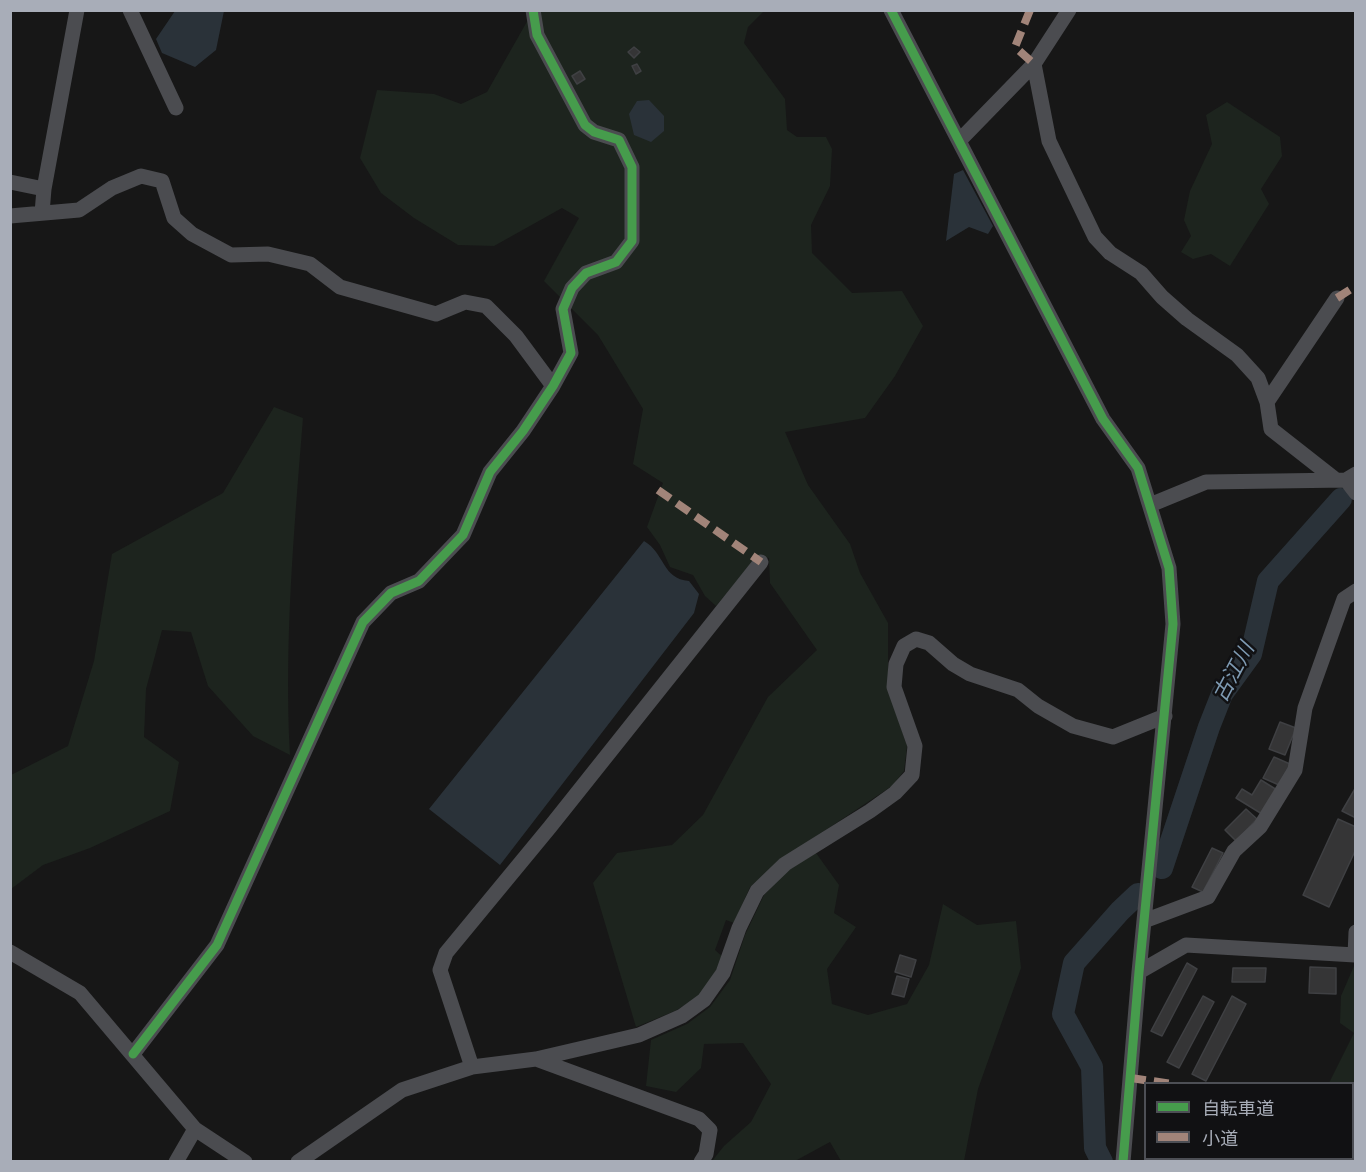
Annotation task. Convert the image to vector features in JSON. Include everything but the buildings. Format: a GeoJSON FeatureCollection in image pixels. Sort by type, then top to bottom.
{"type":"FeatureCollection","features":[{"type":"Feature","properties":{"kind":"street"},"geometry":{"type":"LineString","coordinates":[[42,213],[44,189],[77,10]]}},
{"type":"Feature","properties":{"kind":"street"},"geometry":{"type":"LineString","coordinates":[[130,10],[176,108]]}},
{"type":"Feature","properties":{"kind":"street"},"geometry":{"type":"LineString","coordinates":[[133,1054],[217,945],[363,622],[391,593],[419,581],[463,536],[490,471],[523,431],[553,386],[571,353],[563,309],[572,288],[585,273],[616,262],[632,241],[632,167],[620,140],[594,132],[585,125],[537,35],[532,10]]}},
{"type":"Feature","properties":{"kind":"street"},"geometry":{"type":"LineString","coordinates":[[891,10],[1103,419],[1138,468],[1168,568],[1173,624],[1123,1161]]}},
{"type":"Feature","properties":{"kind":"street"},"geometry":{"type":"LineString","coordinates":[[960,140],[1034,64],[1069,10]]}},
{"type":"Feature","properties":{"kind":"street"},"geometry":{"type":"LineString","coordinates":[[1034,64],[1049,141],[1095,237],[1110,253],[1141,273],[1162,297],[1187,319],[1237,355],[1258,378],[1267,402],[1271,429],[1346,478],[1356,493]]}},
{"type":"Feature","properties":{"kind":"street"},"geometry":{"type":"LineString","coordinates":[[10,216],[79,210],[112,188],[141,176],[162,181],[174,218],[192,234],[231,255],[268,254],[310,264],[340,287],[436,314],[465,302],[486,306],[516,336],[553,386]]}},
{"type":"Feature","properties":{"kind":"street"},"geometry":{"type":"LineString","coordinates":[[10,182],[44,189]]}},
{"type":"Feature","properties":{"kind":"street"},"geometry":{"type":"LineString","coordinates":[[1267,402],[1337,298]]}},
{"type":"Feature","properties":{"kind":"street"},"geometry":{"type":"LineString","coordinates":[[1150,505],[1206,482],[1346,478]]}},
{"type":"Feature","properties":{"kind":"street"},"geometry":{"type":"LineString","coordinates":[[472,1068],[440,970],[446,954],[761,562]]}},
{"type":"Feature","properties":{"kind":"street"},"geometry":{"type":"LineString","coordinates":[[1144,921],[1208,897],[1234,851],[1260,827],[1295,770],[1305,708],[1344,599],[1356,591]]}},
{"type":"Feature","properties":{"kind":"street"},"geometry":{"type":"LineString","coordinates":[[298,1161],[402,1090],[472,1068],[536,1059],[639,1035],[682,1016],[704,1000],[723,973],[739,928],[756,891],[785,864],[870,811],[895,793],[912,775],[915,746],[894,687],[896,664],[904,646],[916,639],[929,643],[953,664],[970,674],[1018,690],[1038,706],[1074,726],[1113,737],[1165,716]]}},
{"type":"Feature","properties":{"kind":"street"},"geometry":{"type":"LineString","coordinates":[[1139,972],[1186,945],[1354,955],[1356,932]]}},
{"type":"Feature","properties":{"kind":"street"},"geometry":{"type":"LineString","coordinates":[[10,952],[80,993],[195,1129],[245,1161]]}},
{"type":"Feature","properties":{"kind":"street"},"geometry":{"type":"LineString","coordinates":[[536,1059],[699,1119],[710,1130],[706,1154],[701,1161]]}},
{"type":"Feature","properties":{"kind":"street"},"geometry":{"type":"LineString","coordinates":[[176,1161],[195,1129]]}},
{"type":"Feature","properties":{"kind":"shaded area"},"geometry":{"type":"Polygon","coordinates":[[[175,11],[224,11],[216,50],[195,67],[162,53],[156,39],[175,11]]]}},
{"type":"Feature","properties":{"kind":"shaded area"},"geometry":{"type":"Polygon","coordinates":[[[533,11],[764,11],[748,27],[744,43],[785,99],[787,130],[797,137],[826,137],[832,149],[830,186],[811,225],[812,253],[852,293],[902,291],[923,326],[895,376],[865,418],[785,432],[808,485],[850,544],[860,573],[888,623],[888,689],[907,746],[904,771],[892,786],[785,857],[750,887],[734,923],[726,920],[715,950],[724,958],[700,996],[675,1011],[636,1027],[593,883],[617,853],[672,845],[703,815],[768,697],[817,650],[770,583],[769,558],[758,556],[716,606],[705,596],[693,575],[670,567],[660,545],[647,527],[663,483],[633,464],[643,409],[598,335],[544,281],[579,218],[562,208],[494,246],[458,245],[414,218],[381,193],[360,158],[377,90],[434,94],[461,104],[487,92],[533,11]]]}},
{"type":"Feature","properties":{"kind":"shaded area"},"geometry":{"type":"Polygon","coordinates":[[[649,100],[664,116],[664,131],[651,142],[634,135],[629,114],[637,101],[649,100]]]}},
{"type":"Feature","properties":{"kind":"shaded area"},"geometry":{"type":"Polygon","coordinates":[[[1227,102],[1280,137],[1282,156],[1261,189],[1269,204],[1230,266],[1211,254],[1193,259],[1181,252],[1191,236],[1184,220],[1190,191],[1212,144],[1206,115],[1227,102]]]}},
{"type":"Feature","properties":{"kind":"shaded area"},"geometry":{"type":"Polygon","coordinates":[[[963,170],[993,226],[988,234],[969,227],[946,241],[954,174],[963,170]]]}},
{"type":"Feature","properties":{"kind":"shaded area"},"geometry":{"type":"Polygon","coordinates":[[[274,407],[303,418],[289,629],[290,755],[253,736],[208,686],[191,632],[162,630],[146,689],[144,737],[179,762],[170,811],[90,848],[43,865],[11,889],[11,775],[68,746],[94,661],[112,554],[223,493],[274,407]]]}},
{"type":"Feature","properties":{"kind":"shaded area"},"geometry":{"type":"Polygon","coordinates":[[[644,541],[656,552],[668,571],[680,579],[689,581],[699,594],[694,613],[500,865],[429,809],[644,541]]]}},
{"type":"Feature","properties":{"kind":"shaded area"},"geometry":{"type":"Polygon","coordinates":[[[816,853],[839,885],[834,913],[856,927],[827,969],[832,1004],[868,1015],[907,1004],[929,965],[943,904],[977,925],[1016,921],[1021,968],[978,1089],[964,1161],[841,1161],[830,1142],[795,1161],[712,1161],[724,1146],[751,1122],[771,1084],[743,1043],[704,1044],[701,1068],[676,1092],[646,1086],[651,1040],[687,1024],[710,1007],[730,980],[745,935],[764,895],[787,871],[816,853]]]}},
{"type":"Feature","properties":{"kind":"shaded area"},"geometry":{"type":"Polygon","coordinates":[[[1354,966],[1355,1161],[1250,1161],[1354,1160],[1354,1082],[1330,1082],[1354,1033],[1340,1023],[1341,996],[1354,966]]]}},
{"type":"Feature","properties":{"kind":"waterway","name":"古江川"},"geometry":{"type":"LineString","coordinates":[[1162,868],[1222,694],[1251,654],[1268,581],[1341,499]]}},
{"type":"Feature","properties":{"kind":"waterway","name":"古江川"},"geometry":{"type":"LineString","coordinates":[[1102,1162],[1095,1148],[1092,1067],[1063,1014],[1074,963],[1138,894]]}},
{"type":"Feature","properties":{"kind":"marked path"},"geometry":{"type":"LineString","coordinates":[[1030,10],[1015,47],[1034,64]]}},
{"type":"Feature","properties":{"kind":"marked path"},"geometry":{"type":"LineString","coordinates":[[1337,298],[1356,286]]}},
{"type":"Feature","properties":{"kind":"marked path"},"geometry":{"type":"LineString","coordinates":[[658,490],[761,562]]}},
{"type":"Feature","properties":{"kind":"marked path"},"geometry":{"type":"LineString","coordinates":[[1131,1078],[1158,1082]]}},
{"type":"Feature","properties":{"kind":"cycle path"},"geometry":{"type":"LineString","coordinates":[[133,1054],[217,945],[363,622],[391,593],[419,581],[463,535],[490,472],[523,431],[553,386],[571,353],[563,309],[572,288],[586,273],[616,262],[632,241],[632,167],[619,140],[594,132],[585,125],[537,35],[533,10]]}},
{"type":"Feature","properties":{"kind":"cycle path"},"geometry":{"type":"LineString","coordinates":[[891,10],[1103,419],[1138,468],[1169,568],[1173,624],[1123,1162]]}}]}
